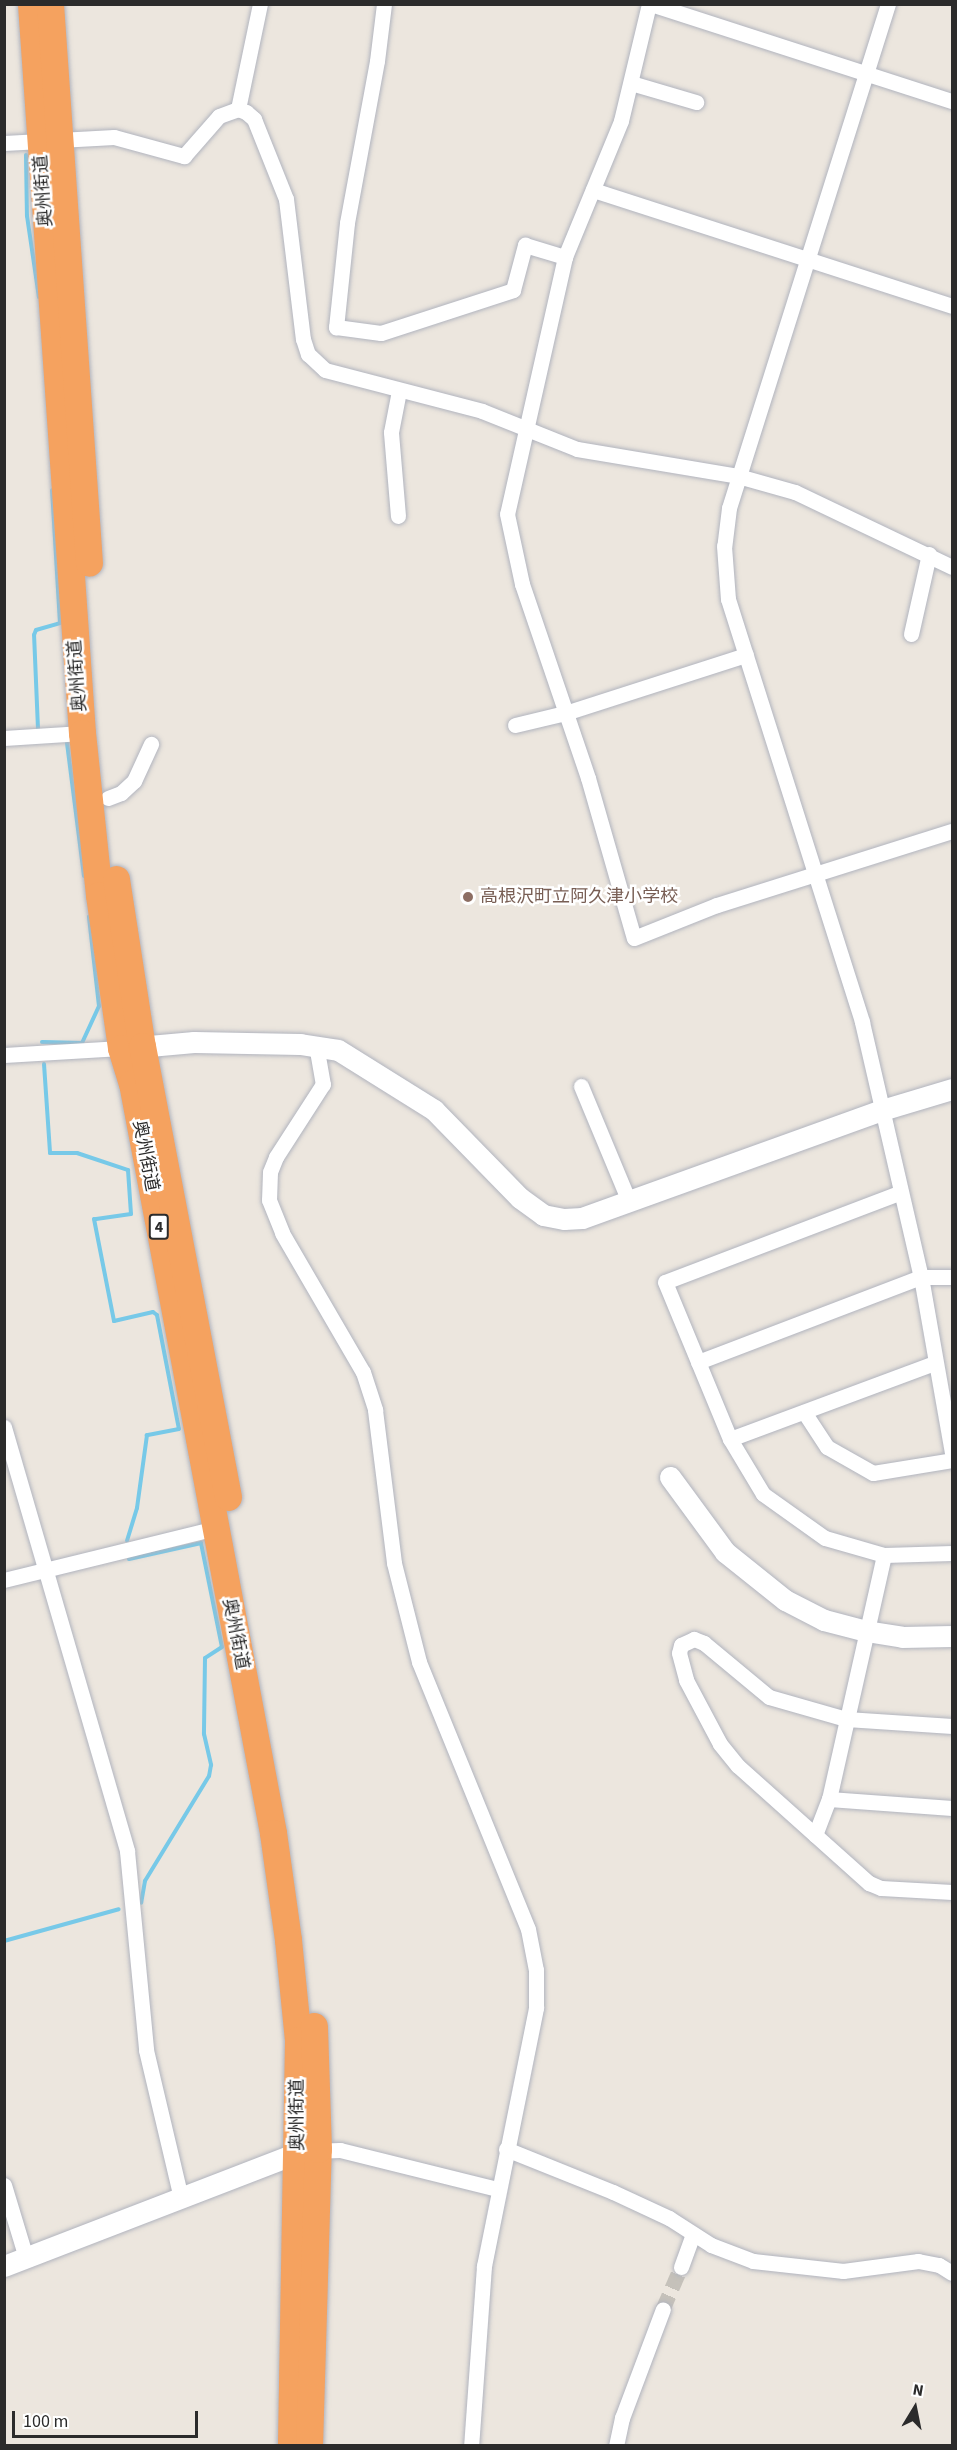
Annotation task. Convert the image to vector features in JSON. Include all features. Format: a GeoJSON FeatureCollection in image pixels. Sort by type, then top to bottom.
{"type":"FeatureCollection","features":[{"type":"Feature","properties":{"kind":"highway","name":"奥州街道"},"geometry":{"type":"LineString","coordinates":[[31,4],[50,140],[132,1047],[132,1083],[273,1833],[288,1940],[308,2151],[309,2445]]}},
{"type":"Feature","properties":{"kind":"highway","name":"奥州街道"},"geometry":{"type":"LineString","coordinates":[[50,4],[50,140],[82,733],[99,895],[291,1830],[315,2038],[291,2445]]}},
{"type":"Feature","properties":{"kind":"street"},"geometry":{"type":"LineString","coordinates":[[238,109],[260,4]]}},
{"type":"Feature","properties":{"kind":"street"},"geometry":{"type":"LineString","coordinates":[[384,4],[377,61],[347,224],[336,327],[381,333],[513,290],[525,245],[565,257]]}},
{"type":"Feature","properties":{"kind":"street"},"geometry":{"type":"LineString","coordinates":[[952,101],[650,4],[621,121],[565,257],[507,514],[508,531],[565,713],[588,778],[634,938],[717,905],[817,876],[952,831]]}},
{"type":"Feature","properties":{"kind":"street"},"geometry":{"type":"LineString","coordinates":[[888,4],[868,73],[738,476],[729,508],[724,546],[728,599],[862,1022],[899,1193],[921,1278],[934,1363],[952,1452]]}},
{"type":"Feature","properties":{"kind":"street"},"geometry":{"type":"LineString","coordinates":[[631,83],[696,102]]}},
{"type":"Feature","properties":{"kind":"street"},"geometry":{"type":"LineString","coordinates":[[4,143],[114,137],[184,156],[214,121],[238,109]]}},
{"type":"Feature","properties":{"kind":"street"},"geometry":{"type":"LineString","coordinates":[[238,109],[254,119],[286,200],[303,339],[308,354],[317,364],[335,374],[466,407],[577,449],[738,476],[795,492],[929,554],[952,567]]}},
{"type":"Feature","properties":{"kind":"street"},"geometry":{"type":"LineString","coordinates":[[593,190],[952,306]]}},
{"type":"Feature","properties":{"kind":"street"},"geometry":{"type":"LineString","coordinates":[[398,516],[391,432],[399,391]]}},
{"type":"Feature","properties":{"kind":"street"},"geometry":{"type":"LineString","coordinates":[[911,634],[929,554]]}},
{"type":"Feature","properties":{"kind":"street"},"geometry":{"type":"LineString","coordinates":[[515,725],[565,713],[746,655]]}},
{"type":"Feature","properties":{"kind":"street"},"geometry":{"type":"LineString","coordinates":[[4,738],[82,733]]}},
{"type":"Feature","properties":{"kind":"street"},"geometry":{"type":"LineString","coordinates":[[108,798],[121,793],[134,781],[151,744]]}},
{"type":"Feature","properties":{"kind":"street"},"geometry":{"type":"LineString","coordinates":[[4,1055],[132,1047],[164,1042],[316,1045],[349,1055],[434,1110],[520,1198],[543,1215],[582,1218],[628,1199],[882,1110],[952,1089]]}},
{"type":"Feature","properties":{"kind":"street"},"geometry":{"type":"LineString","coordinates":[[316,1045],[323,1084],[276,1157],[270,1172],[269,1200],[282,1233],[363,1372],[375,1410],[394,1563],[414,1642],[533,1948],[536,2008],[498,2189],[476,2344],[471,2445]]}},
{"type":"Feature","properties":{"kind":"street"},"geometry":{"type":"LineString","coordinates":[[581,1086],[628,1199]]}},
{"type":"Feature","properties":{"kind":"street"},"geometry":{"type":"LineString","coordinates":[[899,1193],[665,1282],[730,1439],[763,1494],[825,1538],[884,1555],[952,1553]]}},
{"type":"Feature","properties":{"kind":"street"},"geometry":{"type":"LineString","coordinates":[[698,1362],[921,1278],[952,1277]]}},
{"type":"Feature","properties":{"kind":"street"},"geometry":{"type":"LineString","coordinates":[[730,1439],[934,1363]]}},
{"type":"Feature","properties":{"kind":"street"},"geometry":{"type":"LineString","coordinates":[[804,1412],[827,1447],[873,1473],[952,1460]]}},
{"type":"Feature","properties":{"kind":"street"},"geometry":{"type":"LineString","coordinates":[[4,1427],[127,1851],[146,2050],[182,2198]]}},
{"type":"Feature","properties":{"kind":"street"},"geometry":{"type":"LineString","coordinates":[[670,1477],[709,1535],[764,1586],[824,1620],[866,1631],[902,1637],[952,1636]]}},
{"type":"Feature","properties":{"kind":"street"},"geometry":{"type":"LineString","coordinates":[[4,1580],[44,1568],[215,1528]]}},
{"type":"Feature","properties":{"kind":"street"},"geometry":{"type":"LineString","coordinates":[[815,1835],[829,1799],[884,1555]]}},
{"type":"Feature","properties":{"kind":"street"},"geometry":{"type":"LineString","coordinates":[[952,1726],[846,1719],[769,1697],[704,1643],[694,1639],[681,1645],[679,1653],[686,1680],[720,1744],[738,1766],[874,1886],[952,1892]]}},
{"type":"Feature","properties":{"kind":"street"},"geometry":{"type":"LineString","coordinates":[[829,1799],[952,1808]]}},
{"type":"Feature","properties":{"kind":"street"},"geometry":{"type":"LineString","coordinates":[[506,2149],[614,2192],[669,2218],[693,2234],[753,2261],[790,2267],[843,2271],[918,2261],[939,2265],[952,2273]]}},
{"type":"Feature","properties":{"kind":"street"},"geometry":{"type":"LineString","coordinates":[[4,2266],[308,2151],[363,2155],[498,2189]]}},
{"type":"Feature","properties":{"kind":"street"},"geometry":{"type":"LineString","coordinates":[[4,2185],[26,2258]]}},
{"type":"Feature","properties":{"kind":"street"},"geometry":{"type":"LineString","coordinates":[[681,2267],[693,2234]]}},
{"type":"Feature","properties":{"kind":"street"},"geometry":{"type":"LineString","coordinates":[[616,2445],[622,2418],[663,2309]]}},
{"type":"Feature","properties":{"kind":"waterway"},"geometry":{"type":"LineString","coordinates":[[26,155],[27,216],[39,297]]}},
{"type":"Feature","properties":{"kind":"waterway"},"geometry":{"type":"LineString","coordinates":[[38,729],[34,635],[36,630],[60,623],[52,490]]}},
{"type":"Feature","properties":{"kind":"waterway"},"geometry":{"type":"LineString","coordinates":[[67,743],[84,876]]}},
{"type":"Feature","properties":{"kind":"waterway"},"geometry":{"type":"LineString","coordinates":[[42,1042],[82,1043],[99,1006],[89,917]]}},
{"type":"Feature","properties":{"kind":"waterway"},"geometry":{"type":"LineString","coordinates":[[44,1064],[50,1153],[77,1153],[128,1170],[131,1214],[94,1219],[114,1321],[153,1312],[157,1315],[179,1429],[147,1435],[137,1508],[127,1540]]}},
{"type":"Feature","properties":{"kind":"waterway"},"geometry":{"type":"LineString","coordinates":[[129,1559],[201,1543],[222,1647],[205,1658],[204,1734],[211,1765],[209,1776],[145,1881],[141,1903]]}},
{"type":"Feature","properties":{"kind":"waterway"},"geometry":{"type":"LineString","coordinates":[[4,1941],[119,1909]]}},
{"type":"Feature","properties":{"kind":"tunnel"},"geometry":{"type":"LineString","coordinates":[[663,2309],[681,2267]]}},
{"type":"Feature","properties":{"kind":"place","name":"高根沢町立阿久津小学校"},"geometry":{"type":"Point","coordinates":[468,897]}}]}
